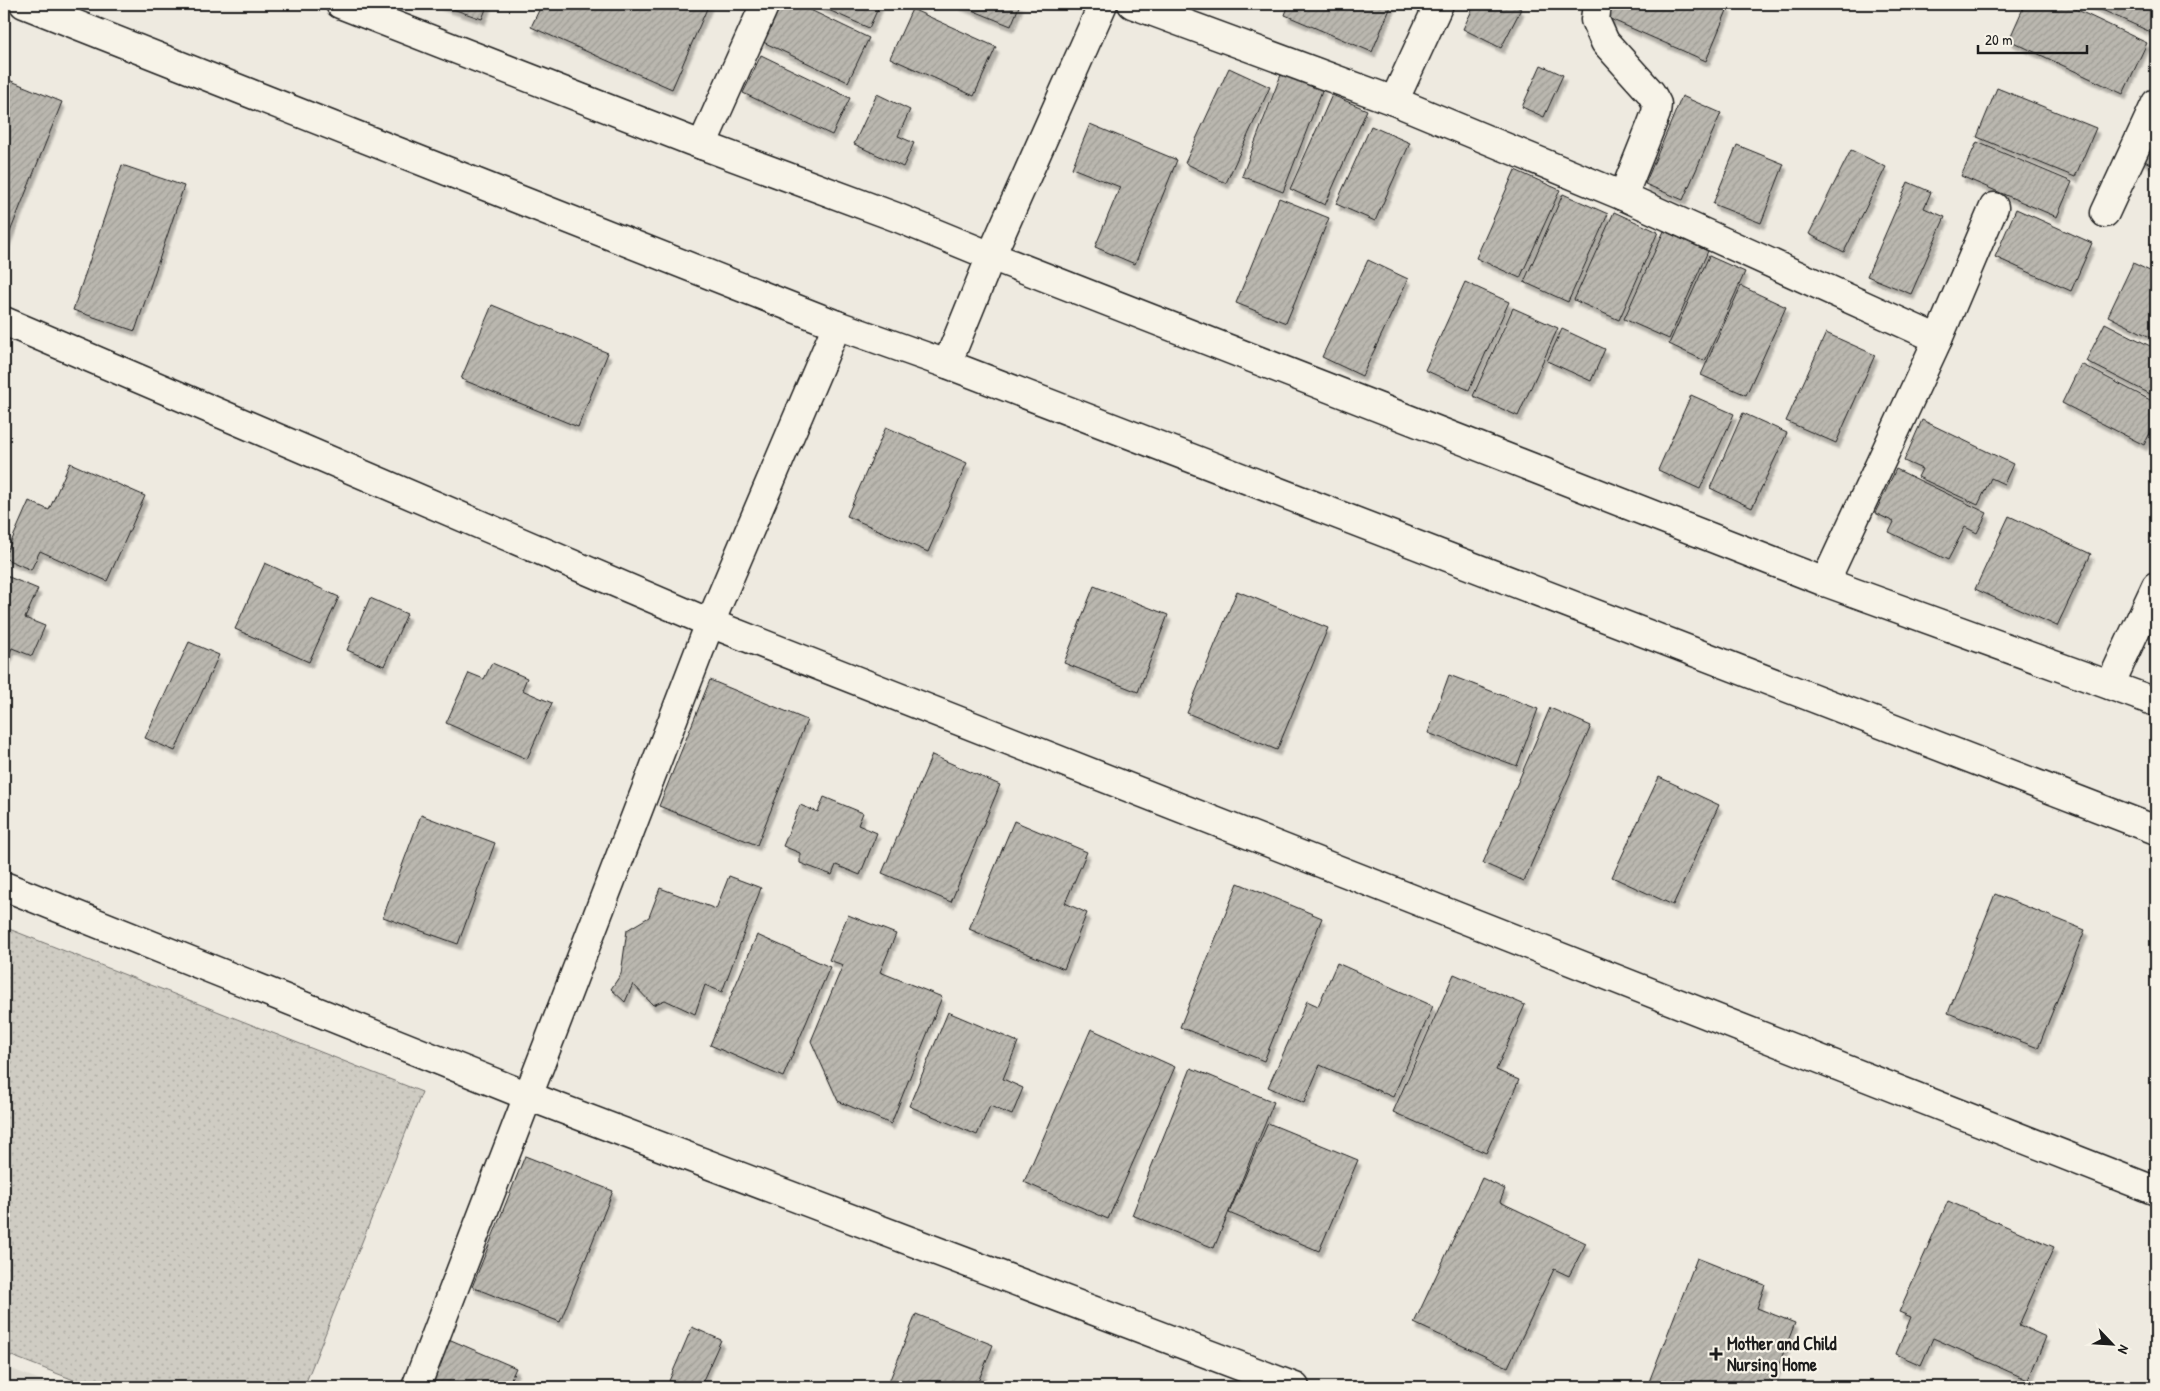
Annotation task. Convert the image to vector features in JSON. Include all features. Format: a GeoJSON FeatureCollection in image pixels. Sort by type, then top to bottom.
{"type":"FeatureCollection","features":[{"type":"Feature","properties":{"kind":"street"},"geometry":{"type":"LineString","coordinates":[[24,4],[837,325],[947,364],[2156,830]]}},
{"type":"Feature","properties":{"kind":"street"},"geometry":{"type":"LineString","coordinates":[[340,4],[702,145],[896,217],[991,256],[1825,582],[2156,702]]}},
{"type":"Feature","properties":{"kind":"street"},"geometry":{"type":"LineString","coordinates":[[702,145],[764,4]]}},
{"type":"Feature","properties":{"kind":"street"},"geometry":{"type":"LineString","coordinates":[[947,364],[991,256],[1102,4]]}},
{"type":"Feature","properties":{"kind":"street"},"geometry":{"type":"LineString","coordinates":[[1132,4],[1394,101],[1623,196],[1938,339]]}},
{"type":"Feature","properties":{"kind":"street"},"geometry":{"type":"LineString","coordinates":[[1394,101],[1439,4]]}},
{"type":"Feature","properties":{"kind":"street"},"geometry":{"type":"LineString","coordinates":[[1597,4],[1595,20],[1605,42],[1652,92],[1657,104],[1652,126],[1623,196]]}},
{"type":"Feature","properties":{"kind":"street"},"geometry":{"type":"LineString","coordinates":[[2105,213],[2156,103]]}},
{"type":"Feature","properties":{"kind":"street"},"geometry":{"type":"LineString","coordinates":[[1825,582],[1938,339],[1994,207]]}},
{"type":"Feature","properties":{"kind":"street"},"geometry":{"type":"LineString","coordinates":[[4,321],[710,623],[2156,1191]]}},
{"type":"Feature","properties":{"kind":"street"},"geometry":{"type":"LineString","coordinates":[[416,1387],[710,623],[837,325]]}},
{"type":"Feature","properties":{"kind":"street"},"geometry":{"type":"LineString","coordinates":[[2110,685],[2156,586]]}},
{"type":"Feature","properties":{"kind":"street"},"geometry":{"type":"LineString","coordinates":[[4,886],[528,1096],[1295,1387]]}},
{"type":"Feature","properties":{"kind":"shaded area"},"geometry":{"type":"Polygon","coordinates":[[[4,927],[422,1092],[304,1387],[92,1387],[4,1353],[4,927]]]}},
{"type":"Feature","properties":{"kind":"shaded area"},"geometry":{"type":"Polygon","coordinates":[[[4,1366],[58,1387],[4,1387],[4,1366]]]}},
{"type":"Feature","properties":{"kind":"building"},"geometry":{"type":"Polygon","coordinates":[[[438,4],[488,4],[482,19],[438,4]]]}},
{"type":"Feature","properties":{"kind":"building"},"geometry":{"type":"Polygon","coordinates":[[[542,4],[709,4],[672,89],[531,27],[542,4]]]}},
{"type":"Feature","properties":{"kind":"building"},"geometry":{"type":"Polygon","coordinates":[[[779,4],[798,4],[869,38],[848,82],[761,41],[779,4]]]}},
{"type":"Feature","properties":{"kind":"building"},"geometry":{"type":"Polygon","coordinates":[[[815,4],[880,4],[869,28],[815,4]]]}},
{"type":"Feature","properties":{"kind":"building"},"geometry":{"type":"Polygon","coordinates":[[[957,4],[1020,4],[1011,26],[957,4]]]}},
{"type":"Feature","properties":{"kind":"building"},"geometry":{"type":"Polygon","coordinates":[[[1289,4],[1392,4],[1372,52],[1285,15],[1289,4]]]}},
{"type":"Feature","properties":{"kind":"building"},"geometry":{"type":"Polygon","coordinates":[[[1475,4],[1510,4],[1521,9],[1501,48],[1463,29],[1475,4]]]}},
{"type":"Feature","properties":{"kind":"building"},"geometry":{"type":"Polygon","coordinates":[[[1614,4],[1718,4],[1728,8],[1706,61],[1608,18],[1614,4]]]}},
{"type":"Feature","properties":{"kind":"building"},"geometry":{"type":"Polygon","coordinates":[[[2025,4],[2065,4],[2147,43],[2123,94],[2009,40],[2025,4]]]}},
{"type":"Feature","properties":{"kind":"building"},"geometry":{"type":"Polygon","coordinates":[[[2089,4],[2156,4],[2155,34],[2089,4]]]}},
{"type":"Feature","properties":{"kind":"building"},"geometry":{"type":"Polygon","coordinates":[[[912,9],[996,47],[974,96],[890,58],[912,9]]]}},
{"type":"Feature","properties":{"kind":"building"},"geometry":{"type":"Polygon","coordinates":[[[761,55],[850,98],[832,135],[743,93],[761,55]]]}},
{"type":"Feature","properties":{"kind":"building"},"geometry":{"type":"Polygon","coordinates":[[[1541,65],[1563,75],[1544,117],[1522,107],[1541,65]]]}},
{"type":"Feature","properties":{"kind":"building"},"geometry":{"type":"Polygon","coordinates":[[[1229,68],[1270,87],[1226,183],[1185,163],[1229,68]]]}},
{"type":"Feature","properties":{"kind":"building"},"geometry":{"type":"Polygon","coordinates":[[[1282,72],[1323,88],[1283,192],[1242,176],[1282,72]]]}},
{"type":"Feature","properties":{"kind":"building"},"geometry":{"type":"Polygon","coordinates":[[[4,78],[62,102],[4,247],[4,78]]]}},
{"type":"Feature","properties":{"kind":"building"},"geometry":{"type":"Polygon","coordinates":[[[1997,88],[2096,128],[2075,177],[1977,137],[1997,88]]]}},
{"type":"Feature","properties":{"kind":"building"},"geometry":{"type":"Polygon","coordinates":[[[877,94],[910,110],[898,136],[914,143],[903,167],[854,144],[877,94]]]}},
{"type":"Feature","properties":{"kind":"building"},"geometry":{"type":"Polygon","coordinates":[[[1332,95],[1367,110],[1325,205],[1290,189],[1332,95]]]}},
{"type":"Feature","properties":{"kind":"building"},"geometry":{"type":"Polygon","coordinates":[[[1682,96],[1721,113],[1683,200],[1645,184],[1682,96]]]}},
{"type":"Feature","properties":{"kind":"building"},"geometry":{"type":"Polygon","coordinates":[[[1090,124],[1177,160],[1135,264],[1095,247],[1120,187],[1072,168],[1090,124]]]}},
{"type":"Feature","properties":{"kind":"building"},"geometry":{"type":"Polygon","coordinates":[[[1371,126],[1410,143],[1375,221],[1336,204],[1371,126]]]}},
{"type":"Feature","properties":{"kind":"building"},"geometry":{"type":"Polygon","coordinates":[[[2156,128],[2156,167],[2141,159],[2156,128]]]}},
{"type":"Feature","properties":{"kind":"building"},"geometry":{"type":"Polygon","coordinates":[[[1977,142],[2072,182],[2057,217],[1961,176],[1977,142]]]}},
{"type":"Feature","properties":{"kind":"building"},"geometry":{"type":"Polygon","coordinates":[[[1737,145],[1784,164],[1761,223],[1713,204],[1737,145]]]}},
{"type":"Feature","properties":{"kind":"building"},"geometry":{"type":"Polygon","coordinates":[[[1851,150],[1886,167],[1844,252],[1809,234],[1851,150]]]}},
{"type":"Feature","properties":{"kind":"building"},"geometry":{"type":"Polygon","coordinates":[[[122,165],[184,186],[135,331],[73,310],[122,165]]]}},
{"type":"Feature","properties":{"kind":"building"},"geometry":{"type":"Polygon","coordinates":[[[1515,170],[1560,190],[1520,278],[1476,258],[1515,170]]]}},
{"type":"Feature","properties":{"kind":"building"},"geometry":{"type":"Polygon","coordinates":[[[1908,182],[1931,192],[1924,208],[1945,217],[1911,294],[1867,276],[1908,182]]]}},
{"type":"Feature","properties":{"kind":"building"},"geometry":{"type":"Polygon","coordinates":[[[1563,194],[1608,214],[1568,302],[1524,282],[1563,194]]]}},
{"type":"Feature","properties":{"kind":"building"},"geometry":{"type":"Polygon","coordinates":[[[1279,198],[1329,218],[1286,323],[1236,303],[1279,198]]]}},
{"type":"Feature","properties":{"kind":"building"},"geometry":{"type":"Polygon","coordinates":[[[2016,209],[2092,243],[2071,291],[1995,257],[2016,209]]]}},
{"type":"Feature","properties":{"kind":"building"},"geometry":{"type":"Polygon","coordinates":[[[1614,212],[1658,232],[1619,320],[1574,300],[1614,212]]]}},
{"type":"Feature","properties":{"kind":"building"},"geometry":{"type":"Polygon","coordinates":[[[1664,231],[1708,251],[1669,339],[1624,319],[1664,231]]]}},
{"type":"Feature","properties":{"kind":"building"},"geometry":{"type":"Polygon","coordinates":[[[1709,256],[1745,272],[1705,361],[1669,344],[1709,256]]]}},
{"type":"Feature","properties":{"kind":"building"},"geometry":{"type":"Polygon","coordinates":[[[1368,260],[1408,279],[1362,376],[1322,357],[1368,260]]]}},
{"type":"Feature","properties":{"kind":"building"},"geometry":{"type":"Polygon","coordinates":[[[2133,263],[2156,274],[2156,340],[2108,316],[2133,263]]]}},
{"type":"Feature","properties":{"kind":"building"},"geometry":{"type":"Polygon","coordinates":[[[1465,282],[1509,302],[1469,390],[1425,370],[1465,282]]]}},
{"type":"Feature","properties":{"kind":"building"},"geometry":{"type":"Polygon","coordinates":[[[1741,286],[1786,307],[1746,395],[1701,375],[1741,286]]]}},
{"type":"Feature","properties":{"kind":"building"},"geometry":{"type":"Polygon","coordinates":[[[492,305],[608,353],[578,427],[461,379],[492,305]]]}},
{"type":"Feature","properties":{"kind":"building"},"geometry":{"type":"Polygon","coordinates":[[[1513,308],[1558,328],[1518,416],[1473,396],[1513,308]]]}},
{"type":"Feature","properties":{"kind":"building"},"geometry":{"type":"Polygon","coordinates":[[[2105,323],[2156,349],[2156,397],[2086,361],[2105,323]]]}},
{"type":"Feature","properties":{"kind":"building"},"geometry":{"type":"Polygon","coordinates":[[[1562,329],[1605,349],[1591,381],[1547,361],[1562,329]]]}},
{"type":"Feature","properties":{"kind":"building"},"geometry":{"type":"Polygon","coordinates":[[[1826,333],[1875,355],[1836,443],[1786,421],[1826,333]]]}},
{"type":"Feature","properties":{"kind":"building"},"geometry":{"type":"Polygon","coordinates":[[[2081,364],[2156,403],[2156,421],[2144,445],[2062,403],[2081,364]]]}},
{"type":"Feature","properties":{"kind":"building"},"geometry":{"type":"Polygon","coordinates":[[[1691,395],[1734,414],[1700,489],[1658,470],[1691,395]]]}},
{"type":"Feature","properties":{"kind":"building"},"geometry":{"type":"Polygon","coordinates":[[[1743,413],[1787,433],[1752,508],[1710,488],[1743,413]]]}},
{"type":"Feature","properties":{"kind":"building"},"geometry":{"type":"Polygon","coordinates":[[[1922,420],[2013,464],[2004,484],[1991,478],[1978,505],[1918,477],[1922,469],[1904,461],[1922,420]]]}},
{"type":"Feature","properties":{"kind":"building"},"geometry":{"type":"Polygon","coordinates":[[[886,427],[967,463],[928,552],[847,516],[886,427]]]}},
{"type":"Feature","properties":{"kind":"building"},"geometry":{"type":"Polygon","coordinates":[[[70,463],[145,496],[107,581],[40,551],[31,570],[4,558],[29,501],[49,510],[70,463]]]}},
{"type":"Feature","properties":{"kind":"building"},"geometry":{"type":"Polygon","coordinates":[[[1896,469],[1987,513],[1977,533],[1965,527],[1948,560],[1889,532],[1894,522],[1875,513],[1896,469]]]}},
{"type":"Feature","properties":{"kind":"building"},"geometry":{"type":"Polygon","coordinates":[[[2009,516],[2091,554],[2057,626],[1975,589],[2009,516]]]}},
{"type":"Feature","properties":{"kind":"building"},"geometry":{"type":"Polygon","coordinates":[[[265,563],[339,597],[309,662],[235,629],[265,563]]]}},
{"type":"Feature","properties":{"kind":"building"},"geometry":{"type":"Polygon","coordinates":[[[4,575],[38,589],[25,618],[45,626],[32,656],[12,648],[4,667],[4,575]]]}},
{"type":"Feature","properties":{"kind":"building"},"geometry":{"type":"Polygon","coordinates":[[[1094,586],[1168,615],[1138,692],[1064,663],[1094,586]]]}},
{"type":"Feature","properties":{"kind":"building"},"geometry":{"type":"Polygon","coordinates":[[[1237,591],[1328,628],[1277,750],[1187,713],[1237,591]]]}},
{"type":"Feature","properties":{"kind":"building"},"geometry":{"type":"Polygon","coordinates":[[[370,598],[407,614],[384,666],[347,650],[370,598]]]}},
{"type":"Feature","properties":{"kind":"building"},"geometry":{"type":"Polygon","coordinates":[[[189,642],[219,655],[175,751],[145,738],[189,642]]]}},
{"type":"Feature","properties":{"kind":"building"},"geometry":{"type":"Polygon","coordinates":[[[492,663],[527,678],[522,690],[552,703],[527,759],[446,723],[469,673],[484,679],[492,663]]]}},
{"type":"Feature","properties":{"kind":"building"},"geometry":{"type":"Polygon","coordinates":[[[1449,675],[1538,709],[1517,766],[1428,733],[1449,675]]]}},
{"type":"Feature","properties":{"kind":"building"},"geometry":{"type":"Polygon","coordinates":[[[710,680],[807,720],[757,845],[659,806],[710,680]]]}},
{"type":"Feature","properties":{"kind":"building"},"geometry":{"type":"Polygon","coordinates":[[[1550,708],[1591,726],[1524,881],[1483,863],[1550,708]]]}},
{"type":"Feature","properties":{"kind":"building"},"geometry":{"type":"Polygon","coordinates":[[[932,755],[1000,785],[951,902],[882,873],[932,755]]]}},
{"type":"Feature","properties":{"kind":"building"},"geometry":{"type":"Polygon","coordinates":[[[1659,777],[1719,805],[1673,905],[1612,877],[1659,777]]]}},
{"type":"Feature","properties":{"kind":"building"},"geometry":{"type":"Polygon","coordinates":[[[824,797],[863,813],[858,825],[877,833],[860,875],[836,865],[832,875],[800,863],[800,853],[783,846],[800,805],[818,812],[824,797]]]}},
{"type":"Feature","properties":{"kind":"building"},"geometry":{"type":"Polygon","coordinates":[[[421,815],[495,843],[458,944],[383,917],[421,815]]]}},
{"type":"Feature","properties":{"kind":"building"},"geometry":{"type":"Polygon","coordinates":[[[1014,821],[1087,852],[1065,903],[1087,913],[1064,969],[969,929],[1014,821]]]}},
{"type":"Feature","properties":{"kind":"building"},"geometry":{"type":"Polygon","coordinates":[[[729,876],[761,888],[722,992],[705,985],[695,1014],[665,1000],[653,1005],[633,984],[625,1002],[611,989],[621,974],[627,930],[649,917],[660,888],[716,909],[729,876]]]}},
{"type":"Feature","properties":{"kind":"building"},"geometry":{"type":"Polygon","coordinates":[[[1238,883],[1322,918],[1264,1061],[1180,1027],[1238,883]]]}},
{"type":"Feature","properties":{"kind":"building"},"geometry":{"type":"Polygon","coordinates":[[[1995,894],[2085,930],[2038,1048],[1948,1013],[1995,894]]]}},
{"type":"Feature","properties":{"kind":"building"},"geometry":{"type":"Polygon","coordinates":[[[848,915],[896,934],[880,972],[942,997],[891,1124],[838,1101],[811,1041],[843,965],[829,960],[848,915]]]}},
{"type":"Feature","properties":{"kind":"building"},"geometry":{"type":"Polygon","coordinates":[[[757,935],[830,967],[783,1077],[710,1045],[757,935]]]}},
{"type":"Feature","properties":{"kind":"building"},"geometry":{"type":"Polygon","coordinates":[[[1337,963],[1433,1006],[1393,1097],[1320,1065],[1304,1103],[1268,1087],[1307,1001],[1318,1006],[1337,963]]]}},
{"type":"Feature","properties":{"kind":"building"},"geometry":{"type":"Polygon","coordinates":[[[1454,974],[1525,1005],[1496,1070],[1519,1080],[1486,1153],[1393,1112],[1454,974]]]}},
{"type":"Feature","properties":{"kind":"building"},"geometry":{"type":"Polygon","coordinates":[[[948,1012],[1018,1042],[1003,1079],[1023,1088],[1012,1115],[990,1106],[977,1135],[909,1106],[948,1012]]]}},
{"type":"Feature","properties":{"kind":"building"},"geometry":{"type":"Polygon","coordinates":[[[1091,1029],[1175,1067],[1108,1219],[1024,1182],[1091,1029]]]}},
{"type":"Feature","properties":{"kind":"building"},"geometry":{"type":"Polygon","coordinates":[[[1191,1068],[1274,1102],[1214,1248],[1132,1215],[1191,1068]]]}},
{"type":"Feature","properties":{"kind":"building"},"geometry":{"type":"Polygon","coordinates":[[[1268,1123],[1358,1160],[1319,1251],[1229,1213],[1268,1123]]]}},
{"type":"Feature","properties":{"kind":"building"},"geometry":{"type":"Polygon","coordinates":[[[525,1156],[613,1191],[560,1322],[472,1287],[525,1156]]]}},
{"type":"Feature","properties":{"kind":"building"},"geometry":{"type":"Polygon","coordinates":[[[1482,1178],[1505,1189],[1500,1202],[1586,1243],[1569,1276],[1554,1269],[1508,1367],[1414,1323],[1482,1178]]]}},
{"type":"Feature","properties":{"kind":"building"},"geometry":{"type":"Polygon","coordinates":[[[1948,1201],[2054,1247],[2019,1325],[2046,1337],[2028,1380],[1933,1338],[1921,1365],[1896,1354],[1911,1317],[1899,1312],[1948,1201]]]}},
{"type":"Feature","properties":{"kind":"building"},"geometry":{"type":"Polygon","coordinates":[[[1697,1258],[1765,1285],[1757,1308],[1795,1323],[1770,1387],[1647,1387],[1697,1258]]]}},
{"type":"Feature","properties":{"kind":"building"},"geometry":{"type":"Polygon","coordinates":[[[916,1314],[993,1345],[976,1387],[887,1387],[916,1314]]]}},
{"type":"Feature","properties":{"kind":"building"},"geometry":{"type":"Polygon","coordinates":[[[692,1327],[721,1340],[700,1387],[683,1387],[669,1381],[692,1327]]]}},
{"type":"Feature","properties":{"kind":"building"},"geometry":{"type":"Polygon","coordinates":[[[444,1337],[516,1368],[507,1387],[422,1387],[444,1337]]]}},
{"type":"Feature","properties":{"kind":"place","name":"Mother and Child Nursing Home"},"geometry":{"type":"Point","coordinates":[1716,1354]}}]}
